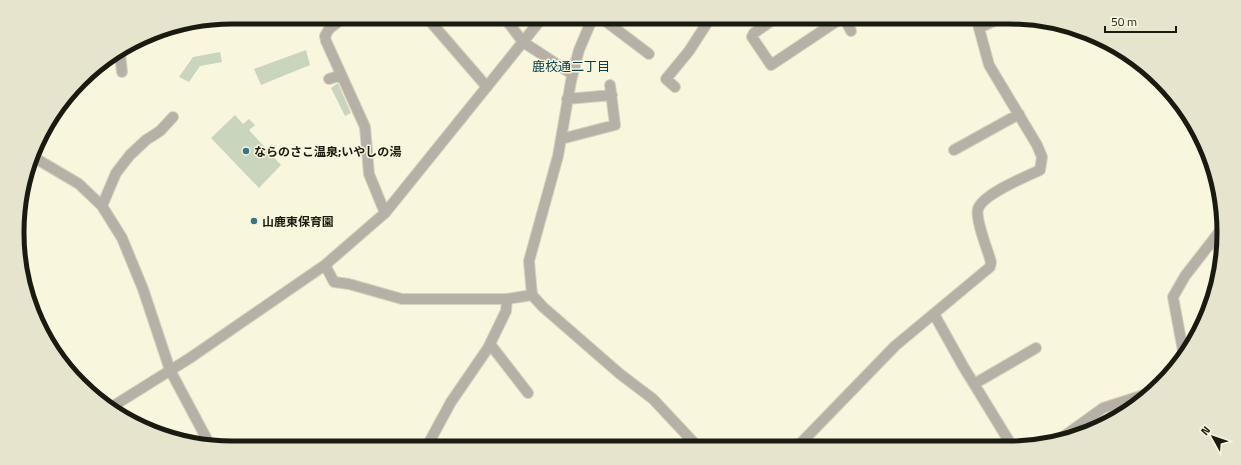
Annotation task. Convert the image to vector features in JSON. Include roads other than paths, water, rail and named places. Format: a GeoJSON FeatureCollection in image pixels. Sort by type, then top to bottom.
{"type":"FeatureCollection","features":[{"type":"Feature","properties":{"kind":"street"},"geometry":{"type":"LineString","coordinates":[[335,24],[329,29],[325,36],[326,41],[365,127],[369,174],[385,213]]}},
{"type":"Feature","properties":{"kind":"street"},"geometry":{"type":"LineString","coordinates":[[432,24],[487,87]]}},
{"type":"Feature","properties":{"kind":"street"},"geometry":{"type":"LineString","coordinates":[[509,24],[523,42],[572,74]]}},
{"type":"Feature","properties":{"kind":"street"},"geometry":{"type":"LineString","coordinates":[[115,405],[170,370],[325,265],[385,213],[536,24]]}},
{"type":"Feature","properties":{"kind":"street"},"geometry":{"type":"LineString","coordinates":[[591,24],[579,50],[572,74],[558,156],[529,261],[532,295],[542,308],[620,374],[653,399],[692,441]]}},
{"type":"Feature","properties":{"kind":"street"},"geometry":{"type":"LineString","coordinates":[[609,24],[649,54]]}},
{"type":"Feature","properties":{"kind":"street"},"geometry":{"type":"LineString","coordinates":[[675,87],[666,79],[689,51],[706,24]]}},
{"type":"Feature","properties":{"kind":"street"},"geometry":{"type":"LineString","coordinates":[[767,24],[754,33],[752,37],[771,65],[832,24]]}},
{"type":"Feature","properties":{"kind":"street"},"geometry":{"type":"LineString","coordinates":[[847,24],[851,31]]}},
{"type":"Feature","properties":{"kind":"street"},"geometry":{"type":"LineString","coordinates":[[803,441],[895,346],[990,267],[991,262],[980,228],[978,210],[983,201],[994,193],[1040,170],[1042,157],[1037,145],[989,65],[978,24]]}},
{"type":"Feature","properties":{"kind":"street"},"geometry":{"type":"LineString","coordinates":[[979,28],[987,24]]}},
{"type":"Feature","properties":{"kind":"street"},"geometry":{"type":"LineString","coordinates":[[120,57],[122,72]]}},
{"type":"Feature","properties":{"kind":"street"},"geometry":{"type":"LineString","coordinates":[[329,79],[341,75]]}},
{"type":"Feature","properties":{"kind":"street"},"geometry":{"type":"LineString","coordinates":[[561,139],[615,125],[611,90],[567,99]]}},
{"type":"Feature","properties":{"kind":"street"},"geometry":{"type":"LineString","coordinates":[[954,150],[1019,114]]}},
{"type":"Feature","properties":{"kind":"street"},"geometry":{"type":"LineString","coordinates":[[102,206],[116,173],[130,155],[146,140],[160,131],[173,117]]}},
{"type":"Feature","properties":{"kind":"street"},"geometry":{"type":"LineString","coordinates":[[37,159],[79,184],[102,206],[122,238],[143,289],[170,370],[207,439]]}},
{"type":"Feature","properties":{"kind":"street"},"geometry":{"type":"LineString","coordinates":[[1182,347],[1173,297],[1185,276],[1217,235]]}},
{"type":"Feature","properties":{"kind":"street"},"geometry":{"type":"LineString","coordinates":[[325,265],[334,282],[349,284],[402,300],[507,300],[532,295]]}},
{"type":"Feature","properties":{"kind":"street"},"geometry":{"type":"LineString","coordinates":[[430,441],[451,402],[490,344],[506,311],[507,300]]}},
{"type":"Feature","properties":{"kind":"street"},"geometry":{"type":"LineString","coordinates":[[934,314],[1009,441]]}},
{"type":"Feature","properties":{"kind":"street"},"geometry":{"type":"LineString","coordinates":[[490,344],[528,393]]}},
{"type":"Feature","properties":{"kind":"street"},"geometry":{"type":"LineString","coordinates":[[974,384],[1036,348]]}},
{"type":"Feature","properties":{"kind":"street"},"geometry":{"type":"LineString","coordinates":[[1071,431],[1103,408],[1136,397]]}},
{"type":"Feature","properties":{"kind":"place","name":"ならのさこ温泉;いやしの湯"},"geometry":{"type":"Point","coordinates":[246,151]}},
{"type":"Feature","properties":{"kind":"place","name":"山鹿東保育園"},"geometry":{"type":"Point","coordinates":[254,221]}},
{"type":"Feature","properties":{"kind":"district","name":"鹿校通二丁目"},"geometry":{"type":"Point","coordinates":[571,66]}}]}
